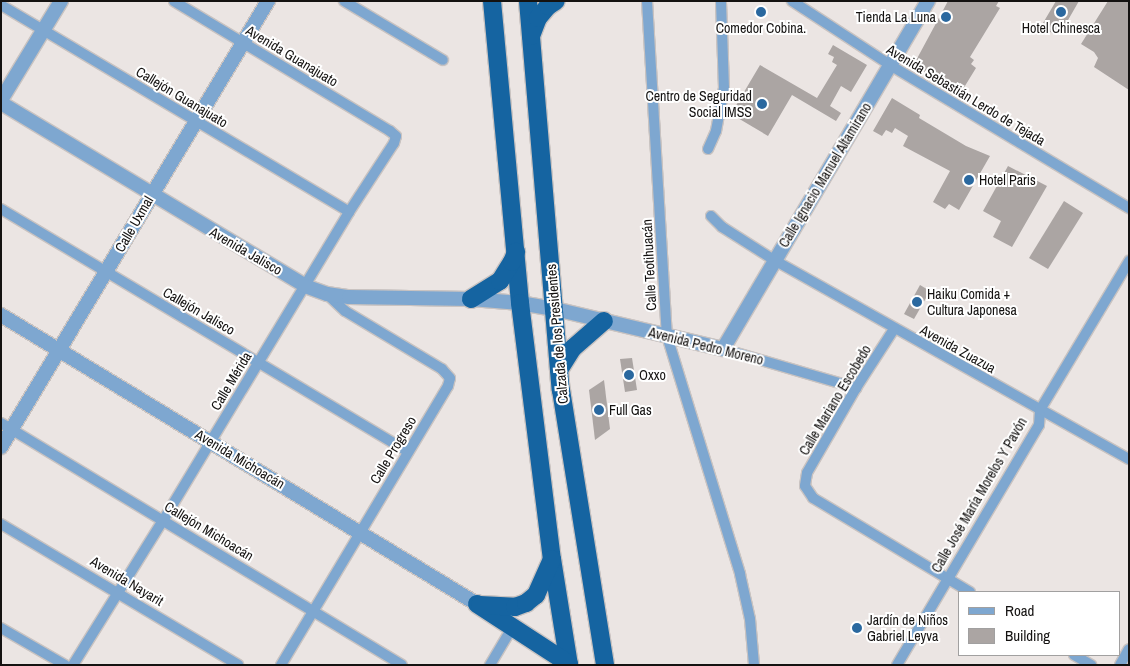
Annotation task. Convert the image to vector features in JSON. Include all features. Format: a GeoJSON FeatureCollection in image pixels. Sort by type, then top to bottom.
{"type":"FeatureCollection","features":[{"type":"Feature","properties":{"kind":"highway"},"geometry":{"type":"LineString","coordinates":[[492,1],[520,304],[552,558],[569,664]]}},
{"type":"Feature","properties":{"kind":"highway","name":"Calzada de los Presidentes"},"geometry":{"type":"LineString","coordinates":[[528,1],[559,370],[571,458],[605,665]]}},
{"type":"Feature","properties":{"kind":"highway"},"geometry":{"type":"LineString","coordinates":[[531,36],[538,18],[548,6],[556,1]]}},
{"type":"Feature","properties":{"kind":"highway"},"geometry":{"type":"LineString","coordinates":[[471,300],[500,281],[516,252]]}},
{"type":"Feature","properties":{"kind":"highway"},"geometry":{"type":"LineString","coordinates":[[559,370],[573,348],[604,320]]}},
{"type":"Feature","properties":{"kind":"highway"},"geometry":{"type":"LineString","coordinates":[[477,604],[515,607],[526,603],[536,595],[552,558]]}},
{"type":"Feature","properties":{"kind":"highway"},"geometry":{"type":"LineString","coordinates":[[477,604],[569,664]]}},
{"type":"Feature","properties":{"kind":"street"},"geometry":{"type":"LineString","coordinates":[[1,102],[61,1]]}},
{"type":"Feature","properties":{"kind":"street","name":"Avenida Guanajuato"},"geometry":{"type":"LineString","coordinates":[[174,1],[396,136]]}},
{"type":"Feature","properties":{"kind":"street","name":"Calle Uxmal"},"geometry":{"type":"LineString","coordinates":[[1,447],[7,426],[60,351],[268,1]]}},
{"type":"Feature","properties":{"kind":"street"},"geometry":{"type":"LineString","coordinates":[[344,1],[443,60]]}},
{"type":"Feature","properties":{"kind":"street","name":"Calle Teotihuacán"},"geometry":{"type":"LineString","coordinates":[[647,1],[667,336],[740,574],[750,620],[754,665]]}},
{"type":"Feature","properties":{"kind":"street"},"geometry":{"type":"LineString","coordinates":[[708,149],[716,131],[724,88],[722,1]]}},
{"type":"Feature","properties":{"kind":"street","name":"Avenida Sebastián Lerdo de Tejada"},"geometry":{"type":"LineString","coordinates":[[792,1],[890,65],[1129,208]]}},
{"type":"Feature","properties":{"kind":"street","name":"Calle Ignacio Manuel Altamirano"},"geometry":{"type":"LineString","coordinates":[[723,349],[928,1]]}},
{"type":"Feature","properties":{"kind":"street","name":"Callejón Guanajuato"},"geometry":{"type":"LineString","coordinates":[[1,5],[349,212]]}},
{"type":"Feature","properties":{"kind":"street","name":"Avenida Jalisco"},"geometry":{"type":"LineString","coordinates":[[1,102],[151,195],[305,286],[327,294],[349,297],[471,300],[555,309]]}},
{"type":"Feature","properties":{"kind":"street","name":"Calle Mérida"},"geometry":{"type":"LineString","coordinates":[[74,665],[349,212],[394,143],[396,136]]}},
{"type":"Feature","properties":{"kind":"street","name":"Callejón Jalisco"},"geometry":{"type":"LineString","coordinates":[[1,209],[408,452]]}},
{"type":"Feature","properties":{"kind":"street","name":"Avenida Zuazua"},"geometry":{"type":"LineString","coordinates":[[711,216],[722,227],[774,260],[1129,460]]}},
{"type":"Feature","properties":{"kind":"street","name":"Calle José María Morelos Y Pavón"},"geometry":{"type":"LineString","coordinates":[[897,665],[1039,425],[1040,410],[1129,262]]}},
{"type":"Feature","properties":{"kind":"street","name":"Calle Progreso"},"geometry":{"type":"LineString","coordinates":[[281,665],[448,386],[450,378],[442,369],[345,311],[327,294]]}},
{"type":"Feature","properties":{"kind":"street","name":"Avenida Pedro Moreno"},"geometry":{"type":"LineString","coordinates":[[555,309],[723,349],[856,388]]}},
{"type":"Feature","properties":{"kind":"street","name":"Avenida Michoacán"},"geometry":{"type":"LineString","coordinates":[[1,316],[477,604]]}},
{"type":"Feature","properties":{"kind":"street","name":"Calle Mariano Escobedo"},"geometry":{"type":"LineString","coordinates":[[894,329],[856,388],[807,474],[805,486],[813,498],[947,578]]}},
{"type":"Feature","properties":{"kind":"street","name":"Callejón Michoacán"},"geometry":{"type":"LineString","coordinates":[[7,426],[164,519],[402,665]]}},
{"type":"Feature","properties":{"kind":"street","name":"Avenida Nayarit"},"geometry":{"type":"LineString","coordinates":[[1,524],[119,592],[238,665]]}},
{"type":"Feature","properties":{"kind":"street"},"geometry":{"type":"LineString","coordinates":[[947,578],[968,591]]}},
{"type":"Feature","properties":{"kind":"street"},"geometry":{"type":"LineString","coordinates":[[1,628],[65,665]]}},
{"type":"Feature","properties":{"kind":"street"},"geometry":{"type":"LineString","coordinates":[[490,665],[512,628]]}},
{"type":"Feature","properties":{"kind":"street"},"geometry":{"type":"LineString","coordinates":[[1120,665],[1129,650]]}},
{"type":"Feature","properties":{"kind":"street"},"geometry":{"type":"LineString","coordinates":[[1076,656],[1091,665]]}},
{"type":"Feature","properties":{"kind":"building"},"geometry":{"type":"Polygon","coordinates":[[[948,1],[999,1],[996,6],[1000,8],[970,57],[974,60],[971,64],[976,68],[960,94],[913,66],[948,1]]]}},
{"type":"Feature","properties":{"kind":"building","name":"Hotel Chinesca"},"geometry":{"type":"Polygon","coordinates":[[[1056,1],[1079,1],[1060,34],[1055,31],[1053,34],[1046,29],[1047,26],[1043,23],[1056,1]]]}},
{"type":"Feature","properties":{"kind":"building"},"geometry":{"type":"Polygon","coordinates":[[[1108,1],[1129,1],[1129,90],[1094,67],[1098,58],[1094,52],[1081,44],[1108,1]]]}},
{"type":"Feature","properties":{"kind":"building","name":"Centro de Seguridad Social IMSS"},"geometry":{"type":"Polygon","coordinates":[[[833,45],[867,65],[851,92],[841,86],[830,106],[841,113],[836,121],[792,95],[768,136],[731,114],[760,65],[817,98],[837,65],[832,62],[834,57],[828,54],[833,45]]]}},
{"type":"Feature","properties":{"kind":"building"},"geometry":{"type":"Polygon","coordinates":[[[892,98],[920,115],[919,118],[966,146],[990,156],[959,210],[949,204],[945,209],[933,202],[950,171],[903,146],[908,136],[895,128],[892,133],[886,130],[882,136],[873,131],[892,98]]]}},
{"type":"Feature","properties":{"kind":"building"},"geometry":{"type":"Polygon","coordinates":[[[1008,166],[1047,186],[1012,247],[993,237],[1001,221],[983,211],[1008,166]]]}},
{"type":"Feature","properties":{"kind":"building"},"geometry":{"type":"Polygon","coordinates":[[[1064,201],[1083,213],[1048,269],[1029,258],[1064,201]]]}},
{"type":"Feature","properties":{"kind":"building","name":"Haiku Comida + Cultura Japonesa"},"geometry":{"type":"Polygon","coordinates":[[[920,285],[930,291],[914,319],[904,314],[920,285]]]}},
{"type":"Feature","properties":{"kind":"building","name":"Oxxo"},"geometry":{"type":"Polygon","coordinates":[[[632,358],[637,390],[625,392],[620,359],[632,358]]]}},
{"type":"Feature","properties":{"kind":"building","name":"Full Gas"},"geometry":{"type":"Polygon","coordinates":[[[604,380],[610,429],[595,440],[589,390],[604,380]]]}},
{"type":"Feature","properties":{"kind":"place","name":"Comedor Cobina."},"geometry":{"type":"Point","coordinates":[761,12]}},
{"type":"Feature","properties":{"kind":"place","name":"Hotel Chinesca"},"geometry":{"type":"Point","coordinates":[1061,12]}},
{"type":"Feature","properties":{"kind":"place","name":"Tienda La Luna"},"geometry":{"type":"Point","coordinates":[946,17]}},
{"type":"Feature","properties":{"kind":"place","name":"Centro de Seguridad Social IMSS"},"geometry":{"type":"Point","coordinates":[762,104]}},
{"type":"Feature","properties":{"kind":"place","name":"Hotel Paris"},"geometry":{"type":"Point","coordinates":[969,180]}},
{"type":"Feature","properties":{"kind":"place","name":"Haiku Comida + Cultura Japonesa"},"geometry":{"type":"Point","coordinates":[917,302]}},
{"type":"Feature","properties":{"kind":"place","name":"Oxxo"},"geometry":{"type":"Point","coordinates":[629,375]}},
{"type":"Feature","properties":{"kind":"place","name":"Full Gas"},"geometry":{"type":"Point","coordinates":[599,410]}},
{"type":"Feature","properties":{"kind":"place","name":"Jardín de Niños Gabriel Leyva"},"geometry":{"type":"Point","coordinates":[857,628]}}]}
